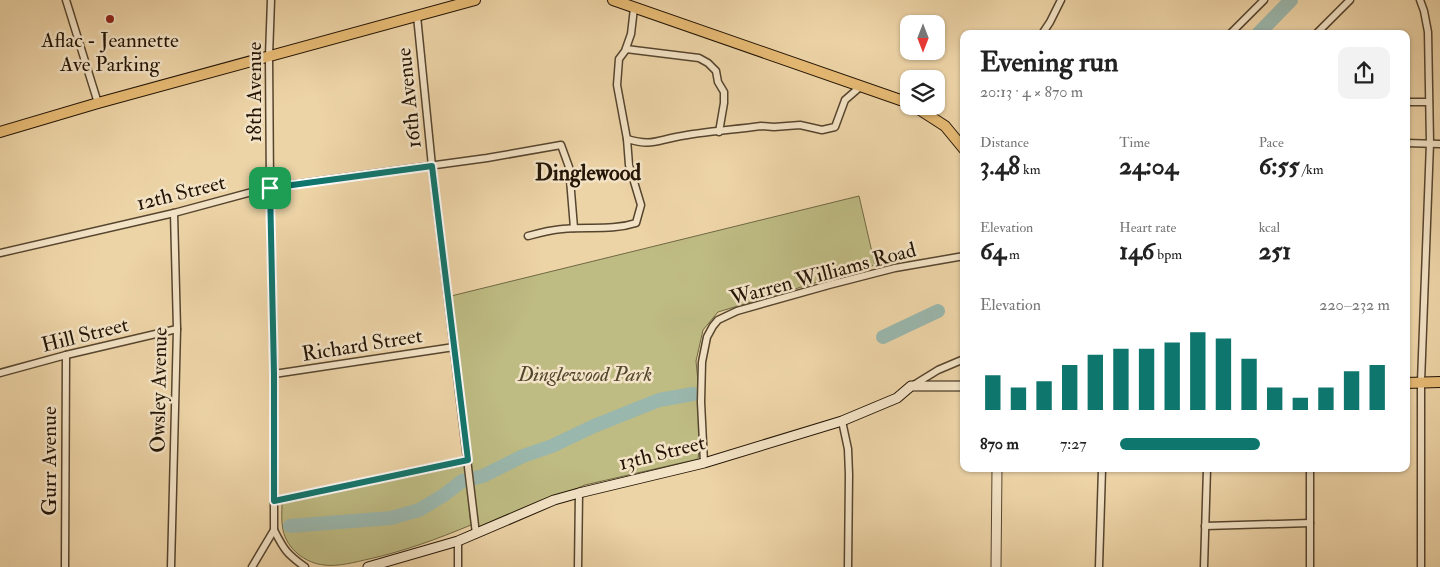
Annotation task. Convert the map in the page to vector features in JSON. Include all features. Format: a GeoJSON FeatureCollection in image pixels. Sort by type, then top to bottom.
{"type":"FeatureCollection","features":[{"type":"Feature","properties":{"kind":"main road"},"geometry":{"type":"LineString","coordinates":[[0,132],[98,102],[475,0]]}},
{"type":"Feature","properties":{"kind":"main road"},"geometry":{"type":"LineString","coordinates":[[613,0],[900,100]]}},
{"type":"Feature","properties":{"kind":"main road"},"geometry":{"type":"LineString","coordinates":[[928,115],[960,137]]}},
{"type":"Feature","properties":{"kind":"main road"},"geometry":{"type":"LineString","coordinates":[[1410,383],[1440,382]]}},
{"type":"Feature","properties":{"kind":"main road"},"geometry":{"type":"LineString","coordinates":[[911,386],[960,386]]}},
{"type":"Feature","properties":{"kind":"main road","name":"13th Street"},"geometry":{"type":"LineString","coordinates":[[368,567],[458,541],[554,500],[704,463],[842,421],[897,398],[911,386]]}},
{"type":"Feature","properties":{"kind":"main road"},"geometry":{"type":"LineString","coordinates":[[996,567],[997,472]]}},
{"type":"Feature","properties":{"kind":"street"},"geometry":{"type":"LineString","coordinates":[[66,0],[98,102]]}},
{"type":"Feature","properties":{"kind":"street","name":"18th Avenue"},"geometry":{"type":"LineString","coordinates":[[271,0],[269,56],[274,374],[274,530]]}},
{"type":"Feature","properties":{"kind":"street"},"geometry":{"type":"LineString","coordinates":[[1045,30],[1061,0]]}},
{"type":"Feature","properties":{"kind":"street"},"geometry":{"type":"LineString","coordinates":[[1234,30],[1264,0]]}},
{"type":"Feature","properties":{"kind":"street"},"geometry":{"type":"LineString","coordinates":[[1320,30],[1350,0]]}},
{"type":"Feature","properties":{"kind":"street"},"geometry":{"type":"LineString","coordinates":[[1420,0],[1428,32],[1430,144],[1421,382],[1421,567]]}},
{"type":"Feature","properties":{"kind":"street"},"geometry":{"type":"LineString","coordinates":[[528,236],[561,229],[606,228],[636,223],[641,205],[629,165],[627,139],[618,85],[619,60],[626,49],[631,34],[634,8]]}},
{"type":"Feature","properties":{"kind":"street","name":"16th Avenue"},"geometry":{"type":"LineString","coordinates":[[417,16],[432,166],[476,534]]}},
{"type":"Feature","properties":{"kind":"street"},"geometry":{"type":"LineString","coordinates":[[626,49],[698,58],[708,63],[716,71],[718,82],[724,92],[719,132]]}},
{"type":"Feature","properties":{"kind":"street"},"geometry":{"type":"LineString","coordinates":[[627,139],[648,143],[676,137],[761,126],[800,125],[822,130],[835,127],[845,100],[860,86]]}},
{"type":"Feature","properties":{"kind":"street"},"geometry":{"type":"LineString","coordinates":[[1410,102],[1429,102]]}},
{"type":"Feature","properties":{"kind":"street"},"geometry":{"type":"LineString","coordinates":[[1410,143],[1440,144]]}},
{"type":"Feature","properties":{"kind":"street","name":"12th Street"},"geometry":{"type":"LineString","coordinates":[[0,253],[174,213],[267,188],[432,166],[561,145],[569,167],[574,228]]}},
{"type":"Feature","properties":{"kind":"street","name":"Owsley Avenue"},"geometry":{"type":"LineString","coordinates":[[171,567],[177,329],[174,213]]}},
{"type":"Feature","properties":{"kind":"street","name":"Warren Williams Road"},"geometry":{"type":"LineString","coordinates":[[704,463],[701,402],[702,362],[708,337],[718,320],[737,311],[829,285],[895,268],[960,257]]}},
{"type":"Feature","properties":{"kind":"street","name":"Hill Street"},"geometry":{"type":"LineString","coordinates":[[0,373],[66,355],[177,329]]}},
{"type":"Feature","properties":{"kind":"street","name":"Richard Street"},"geometry":{"type":"LineString","coordinates":[[274,374],[454,347]]}},
{"type":"Feature","properties":{"kind":"street","name":"Gurr Avenue"},"geometry":{"type":"LineString","coordinates":[[65,567],[66,355]]}},
{"type":"Feature","properties":{"kind":"street"},"geometry":{"type":"LineString","coordinates":[[911,386],[960,360]]}},
{"type":"Feature","properties":{"kind":"street"},"geometry":{"type":"LineString","coordinates":[[842,421],[848,449],[848,567]]}},
{"type":"Feature","properties":{"kind":"street"},"geometry":{"type":"LineString","coordinates":[[274,501],[468,460]]}},
{"type":"Feature","properties":{"kind":"street"},"geometry":{"type":"LineString","coordinates":[[1099,567],[1102,472]]}},
{"type":"Feature","properties":{"kind":"street"},"geometry":{"type":"LineString","coordinates":[[1204,567],[1207,472]]}},
{"type":"Feature","properties":{"kind":"street"},"geometry":{"type":"LineString","coordinates":[[1310,472],[1310,567]]}},
{"type":"Feature","properties":{"kind":"street"},"geometry":{"type":"LineString","coordinates":[[578,567],[579,493]]}},
{"type":"Feature","properties":{"kind":"street"},"geometry":{"type":"LineString","coordinates":[[1205,526],[1310,523]]}},
{"type":"Feature","properties":{"kind":"street"},"geometry":{"type":"LineString","coordinates":[[252,567],[274,530]]}},
{"type":"Feature","properties":{"kind":"street"},"geometry":{"type":"LineString","coordinates":[[274,530],[284,550],[305,567]]}},
{"type":"Feature","properties":{"kind":"street"},"geometry":{"type":"LineString","coordinates":[[458,541],[458,567]]}},
{"type":"Feature","properties":{"kind":"green space","name":"Dinglewood Park"},"geometry":{"type":"Polygon","coordinates":[[[859,196],[875,265],[718,312],[703,330],[696,361],[702,423],[698,459],[585,485],[478,529],[451,296],[859,196]]]}},
{"type":"Feature","properties":{"kind":"green space"},"geometry":{"type":"Polygon","coordinates":[[[465,465],[471,525],[395,552],[352,563],[335,565],[317,564],[304,558],[293,549],[285,537],[282,523],[282,503],[465,465]]]}},
{"type":"Feature","properties":{"kind":"waterway"},"geometry":{"type":"LineString","coordinates":[[1262,30],[1291,0]]}},
{"type":"Feature","properties":{"kind":"waterway"},"geometry":{"type":"LineString","coordinates":[[883,337],[938,311]]}},
{"type":"Feature","properties":{"kind":"waterway"},"geometry":{"type":"LineString","coordinates":[[290,526],[391,518],[419,510],[444,495],[462,481],[483,476],[523,456],[552,446],[594,426],[659,400],[693,394]]}},
{"type":"Feature","properties":{"kind":"place","name":"Aflac - Jeannette Ave Parking"},"geometry":{"type":"Point","coordinates":[110,19]}},
{"type":"Feature","properties":{"kind":"district","name":"Dinglewood"},"geometry":{"type":"Point","coordinates":[588,173]}},
{"type":"Feature","properties":{"kind":"route"},"geometry":{"type":"LineString","coordinates":[[432,166],[468,460],[274,501],[274,374],[270,188],[432,166]]}}]}
